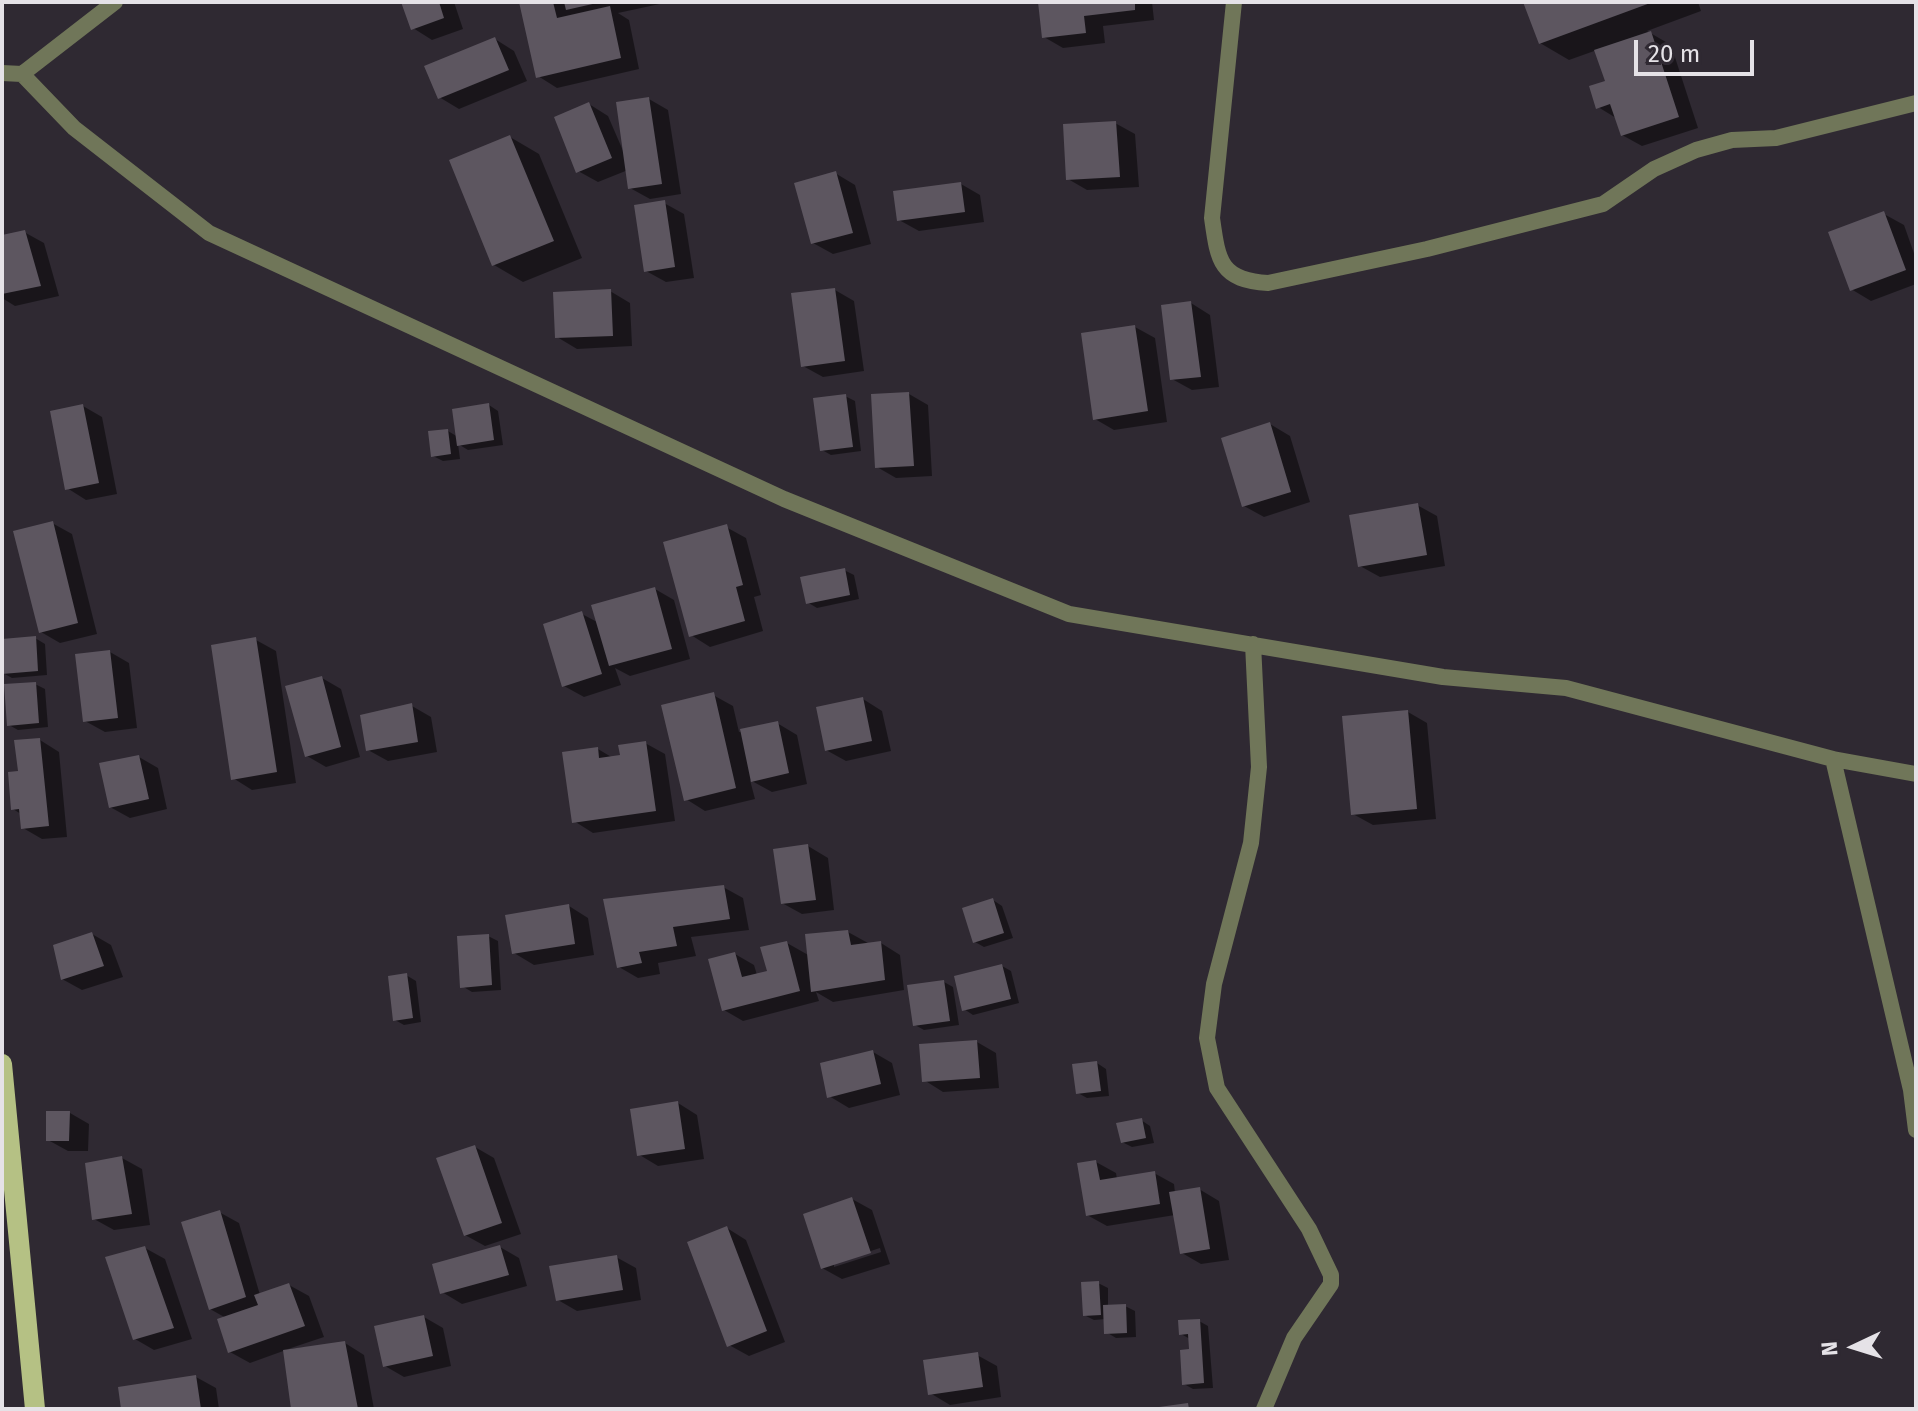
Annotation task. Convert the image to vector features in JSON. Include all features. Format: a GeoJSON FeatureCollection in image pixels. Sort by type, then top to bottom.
{"type":"FeatureCollection","features":[{"type":"Feature","properties":{"kind":"main road"},"geometry":{"type":"LineString","coordinates":[[2,1064],[35,1409]]}},
{"type":"Feature","properties":{"kind":"street"},"geometry":{"type":"LineString","coordinates":[[2,73],[22,74],[115,2]]}},
{"type":"Feature","properties":{"kind":"street"},"geometry":{"type":"LineString","coordinates":[[1234,2],[1212,218],[1216,249],[1227,272],[1246,281],[1268,283],[1427,249],[1603,204],[1654,169],[1696,150],[1732,140],[1776,138],[1916,103]]}},
{"type":"Feature","properties":{"kind":"street"},"geometry":{"type":"LineString","coordinates":[[22,74],[74,128],[209,233],[784,499],[1055,609],[1069,614],[1443,677],[1566,688],[1833,759],[1916,774]]}},
{"type":"Feature","properties":{"kind":"street"},"geometry":{"type":"LineString","coordinates":[[1253,644],[1259,767],[1251,843],[1214,984],[1207,1038],[1217,1088],[1309,1229],[1331,1275],[1331,1284],[1294,1338],[1264,1409]]}},
{"type":"Feature","properties":{"kind":"street"},"geometry":{"type":"LineString","coordinates":[[1833,759],[1911,1090],[1916,1130]]}},
{"type":"Feature","properties":{"kind":"building"},"geometry":{"type":"Polygon","coordinates":[[[401,2],[439,2],[444,18],[411,30],[401,2]]]}},
{"type":"Feature","properties":{"kind":"building"},"geometry":{"type":"Polygon","coordinates":[[[519,2],[553,2],[557,18],[610,6],[621,58],[536,78],[519,2]]]}},
{"type":"Feature","properties":{"kind":"building"},"geometry":{"type":"Polygon","coordinates":[[[564,2],[597,2],[597,3],[566,10],[564,2]]]}},
{"type":"Feature","properties":{"kind":"building"},"geometry":{"type":"Polygon","coordinates":[[[1038,2],[1135,2],[1135,10],[1084,16],[1086,33],[1042,38],[1038,2]]]}},
{"type":"Feature","properties":{"kind":"building"},"geometry":{"type":"Polygon","coordinates":[[[1523,2],[1653,2],[1539,44],[1523,2]]]}},
{"type":"Feature","properties":{"kind":"building"},"geometry":{"type":"Polygon","coordinates":[[[1651,31],[1679,117],[1621,136],[1610,104],[1596,109],[1589,86],[1605,81],[1594,50],[1651,31]]]}},
{"type":"Feature","properties":{"kind":"building"},"geometry":{"type":"Polygon","coordinates":[[[495,37],[509,70],[438,99],[424,66],[495,37]]]}},
{"type":"Feature","properties":{"kind":"building"},"geometry":{"type":"Polygon","coordinates":[[[649,97],[662,184],[628,189],[616,102],[649,97]]]}},
{"type":"Feature","properties":{"kind":"building"},"geometry":{"type":"Polygon","coordinates":[[[589,102],[612,158],[576,173],[554,117],[589,102]]]}},
{"type":"Feature","properties":{"kind":"building"},"geometry":{"type":"Polygon","coordinates":[[[1116,121],[1120,177],[1066,180],[1063,124],[1116,121]]]}},
{"type":"Feature","properties":{"kind":"building"},"geometry":{"type":"Polygon","coordinates":[[[510,135],[554,241],[492,266],[449,160],[510,135]]]}},
{"type":"Feature","properties":{"kind":"building"},"geometry":{"type":"Polygon","coordinates":[[[836,171],[853,233],[811,244],[794,183],[836,171]]]}},
{"type":"Feature","properties":{"kind":"building"},"geometry":{"type":"Polygon","coordinates":[[[961,182],[965,212],[897,221],[893,191],[961,182]]]}},
{"type":"Feature","properties":{"kind":"building"},"geometry":{"type":"Polygon","coordinates":[[[665,200],[675,267],[644,272],[634,205],[665,200]]]}},
{"type":"Feature","properties":{"kind":"building"},"geometry":{"type":"Polygon","coordinates":[[[1884,211],[1906,270],[1850,291],[1828,232],[1884,211]]]}},
{"type":"Feature","properties":{"kind":"building"},"geometry":{"type":"Polygon","coordinates":[[[25,230],[41,286],[2,294],[2,235],[25,230]]]}},
{"type":"Feature","properties":{"kind":"building"},"geometry":{"type":"Polygon","coordinates":[[[835,288],[845,361],[801,367],[791,293],[835,288]]]}},
{"type":"Feature","properties":{"kind":"building"},"geometry":{"type":"Polygon","coordinates":[[[611,289],[613,336],[555,338],[553,292],[611,289]]]}},
{"type":"Feature","properties":{"kind":"building"},"geometry":{"type":"Polygon","coordinates":[[[1191,301],[1201,377],[1170,380],[1161,305],[1191,301]]]}},
{"type":"Feature","properties":{"kind":"building"},"geometry":{"type":"Polygon","coordinates":[[[1135,325],[1148,411],[1093,420],[1081,333],[1135,325]]]}},
{"type":"Feature","properties":{"kind":"building"},"geometry":{"type":"Polygon","coordinates":[[[909,392],[914,466],[875,468],[871,394],[909,392]]]}},
{"type":"Feature","properties":{"kind":"building"},"geometry":{"type":"Polygon","coordinates":[[[846,394],[853,447],[820,451],[813,398],[846,394]]]}},
{"type":"Feature","properties":{"kind":"building"},"geometry":{"type":"Polygon","coordinates":[[[489,403],[494,440],[457,446],[452,409],[489,403]]]}},
{"type":"Feature","properties":{"kind":"building"},"geometry":{"type":"Polygon","coordinates":[[[83,404],[99,483],[65,490],[50,411],[83,404]]]}},
{"type":"Feature","properties":{"kind":"building"},"geometry":{"type":"Polygon","coordinates":[[[1270,422],[1291,492],[1242,507],[1221,438],[1270,422]]]}},
{"type":"Feature","properties":{"kind":"building"},"geometry":{"type":"Polygon","coordinates":[[[448,429],[451,454],[431,457],[428,431],[448,429]]]}},
{"type":"Feature","properties":{"kind":"building"},"geometry":{"type":"Polygon","coordinates":[[[1418,503],[1427,555],[1358,567],[1349,515],[1418,503]]]}},
{"type":"Feature","properties":{"kind":"building"},"geometry":{"type":"Polygon","coordinates":[[[53,521],[78,623],[39,633],[13,531],[53,521]]]}},
{"type":"Feature","properties":{"kind":"building"},"geometry":{"type":"Polygon","coordinates":[[[727,524],[743,585],[736,587],[745,621],[689,637],[663,542],[727,524]]]}},
{"type":"Feature","properties":{"kind":"building"},"geometry":{"type":"Polygon","coordinates":[[[845,568],[850,595],[806,604],[800,577],[845,568]]]}},
{"type":"Feature","properties":{"kind":"building"},"geometry":{"type":"Polygon","coordinates":[[[655,587],[672,649],[609,666],[591,605],[655,587]]]}},
{"type":"Feature","properties":{"kind":"building"},"geometry":{"type":"Polygon","coordinates":[[[582,611],[602,674],[562,687],[543,624],[582,611]]]}},
{"type":"Feature","properties":{"kind":"building"},"geometry":{"type":"Polygon","coordinates":[[[36,636],[38,671],[2,674],[2,639],[36,636]]]}},
{"type":"Feature","properties":{"kind":"building"},"geometry":{"type":"Polygon","coordinates":[[[256,637],[277,772],[231,780],[211,645],[256,637]]]}},
{"type":"Feature","properties":{"kind":"building"},"geometry":{"type":"Polygon","coordinates":[[[110,650],[118,718],[83,722],[75,654],[110,650]]]}},
{"type":"Feature","properties":{"kind":"building"},"geometry":{"type":"Polygon","coordinates":[[[322,676],[341,747],[305,757],[285,686],[322,676]]]}},
{"type":"Feature","properties":{"kind":"building"},"geometry":{"type":"Polygon","coordinates":[[[36,682],[39,723],[7,726],[4,684],[36,682]]]}},
{"type":"Feature","properties":{"kind":"building"},"geometry":{"type":"Polygon","coordinates":[[[714,692],[736,788],[684,801],[661,705],[714,692]]]}},
{"type":"Feature","properties":{"kind":"building"},"geometry":{"type":"Polygon","coordinates":[[[863,697],[872,741],[825,751],[816,707],[863,697]]]}},
{"type":"Feature","properties":{"kind":"building"},"geometry":{"type":"Polygon","coordinates":[[[412,703],[418,742],[366,751],[360,715],[412,703]]]}},
{"type":"Feature","properties":{"kind":"building"},"geometry":{"type":"Polygon","coordinates":[[[1408,710],[1417,809],[1351,815],[1342,716],[1408,710]]]}},
{"type":"Feature","properties":{"kind":"building"},"geometry":{"type":"Polygon","coordinates":[[[778,721],[789,773],[751,782],[740,729],[778,721]]]}},
{"type":"Feature","properties":{"kind":"building"},"geometry":{"type":"Polygon","coordinates":[[[40,738],[49,826],[21,829],[19,809],[11,810],[8,772],[18,771],[14,740],[40,738]]]}},
{"type":"Feature","properties":{"kind":"building"},"geometry":{"type":"Polygon","coordinates":[[[646,741],[656,811],[572,823],[562,752],[598,747],[599,758],[620,755],[618,745],[646,741]]]}},
{"type":"Feature","properties":{"kind":"building"},"geometry":{"type":"Polygon","coordinates":[[[139,755],[149,799],[109,808],[99,763],[139,755]]]}},
{"type":"Feature","properties":{"kind":"building"},"geometry":{"type":"Polygon","coordinates":[[[808,844],[816,900],[781,904],[773,849],[808,844]]]}},
{"type":"Feature","properties":{"kind":"building"},"geometry":{"type":"Polygon","coordinates":[[[724,885],[730,919],[673,927],[677,946],[639,952],[642,963],[617,968],[603,899],[724,885]]]}},
{"type":"Feature","properties":{"kind":"building"},"geometry":{"type":"Polygon","coordinates":[[[993,898],[1004,933],[973,943],[962,908],[993,898]]]}},
{"type":"Feature","properties":{"kind":"building"},"geometry":{"type":"Polygon","coordinates":[[[569,904],[575,944],[512,954],[505,915],[569,904]]]}},
{"type":"Feature","properties":{"kind":"building"},"geometry":{"type":"Polygon","coordinates":[[[848,930],[851,945],[881,941],[885,980],[811,992],[805,934],[848,930]]]}},
{"type":"Feature","properties":{"kind":"building"},"geometry":{"type":"Polygon","coordinates":[[[92,932],[104,966],[61,980],[53,945],[92,932]]]}},
{"type":"Feature","properties":{"kind":"building"},"geometry":{"type":"Polygon","coordinates":[[[489,934],[492,985],[460,988],[457,936],[489,934]]]}},
{"type":"Feature","properties":{"kind":"building"},"geometry":{"type":"Polygon","coordinates":[[[787,941],[800,991],[722,1011],[708,959],[735,952],[742,977],[767,971],[760,947],[787,941]]]}},
{"type":"Feature","properties":{"kind":"building"},"geometry":{"type":"Polygon","coordinates":[[[1002,964],[1011,999],[962,1011],[954,976],[1002,964]]]}},
{"type":"Feature","properties":{"kind":"building"},"geometry":{"type":"Polygon","coordinates":[[[407,973],[413,1018],[393,1021],[388,976],[407,973]]]}},
{"type":"Feature","properties":{"kind":"building"},"geometry":{"type":"Polygon","coordinates":[[[944,980],[950,1021],[913,1026],[907,985],[944,980]]]}},
{"type":"Feature","properties":{"kind":"building"},"geometry":{"type":"Polygon","coordinates":[[[977,1040],[980,1078],[922,1082],[919,1044],[977,1040]]]}},
{"type":"Feature","properties":{"kind":"building"},"geometry":{"type":"Polygon","coordinates":[[[873,1050],[881,1084],[827,1098],[820,1063],[873,1050]]]}},
{"type":"Feature","properties":{"kind":"building"},"geometry":{"type":"Polygon","coordinates":[[[1097,1061],[1101,1091],[1076,1094],[1072,1064],[1097,1061]]]}},
{"type":"Feature","properties":{"kind":"building"},"geometry":{"type":"Polygon","coordinates":[[[678,1101],[685,1149],[637,1156],[630,1109],[678,1101]]]}},
{"type":"Feature","properties":{"kind":"building"},"geometry":{"type":"Polygon","coordinates":[[[46,1111],[70,1111],[69,1141],[46,1141],[46,1111]]]}},
{"type":"Feature","properties":{"kind":"building"},"geometry":{"type":"Polygon","coordinates":[[[1142,1118],[1146,1138],[1121,1143],[1116,1123],[1142,1118]]]}},
{"type":"Feature","properties":{"kind":"building"},"geometry":{"type":"Polygon","coordinates":[[[475,1145],[502,1223],[464,1236],[436,1158],[475,1145]]]}},
{"type":"Feature","properties":{"kind":"building"},"geometry":{"type":"Polygon","coordinates":[[[122,1156],[132,1214],[92,1220],[85,1163],[122,1156]]]}},
{"type":"Feature","properties":{"kind":"building"},"geometry":{"type":"Polygon","coordinates":[[[1096,1160],[1100,1180],[1155,1171],[1160,1204],[1086,1216],[1077,1163],[1096,1160]]]}},
{"type":"Feature","properties":{"kind":"building"},"geometry":{"type":"Polygon","coordinates":[[[1200,1187],[1210,1249],[1180,1254],[1169,1192],[1200,1187]]]}},
{"type":"Feature","properties":{"kind":"building"},"geometry":{"type":"Polygon","coordinates":[[[852,1197],[871,1253],[821,1269],[803,1214],[852,1197]]]}},
{"type":"Feature","properties":{"kind":"building"},"geometry":{"type":"Polygon","coordinates":[[[220,1210],[246,1297],[209,1310],[181,1222],[220,1210]]]}},
{"type":"Feature","properties":{"kind":"building"},"geometry":{"type":"Polygon","coordinates":[[[727,1226],[767,1331],[727,1347],[687,1242],[727,1226]]]}},
{"type":"Feature","properties":{"kind":"building"},"geometry":{"type":"Polygon","coordinates":[[[500,1245],[509,1275],[440,1294],[432,1264],[500,1245]]]}},
{"type":"Feature","properties":{"kind":"building"},"geometry":{"type":"Polygon","coordinates":[[[145,1246],[174,1328],[133,1340],[105,1257],[145,1246]]]}},
{"type":"Feature","properties":{"kind":"building"},"geometry":{"type":"Polygon","coordinates":[[[617,1255],[623,1290],[556,1301],[549,1266],[617,1255]]]}},
{"type":"Feature","properties":{"kind":"building"},"geometry":{"type":"Polygon","coordinates":[[[1099,1281],[1101,1315],[1083,1316],[1081,1282],[1099,1281]]]}},
{"type":"Feature","properties":{"kind":"building"},"geometry":{"type":"Polygon","coordinates":[[[289,1283],[305,1326],[228,1353],[217,1319],[258,1305],[254,1295],[289,1283]]]}},
{"type":"Feature","properties":{"kind":"building"},"geometry":{"type":"Polygon","coordinates":[[[1126,1304],[1127,1333],[1104,1334],[1103,1305],[1126,1304]]]}},
{"type":"Feature","properties":{"kind":"building"},"geometry":{"type":"Polygon","coordinates":[[[424,1315],[433,1356],[383,1367],[374,1326],[424,1315]]]}},
{"type":"Feature","properties":{"kind":"building"},"geometry":{"type":"Polygon","coordinates":[[[1200,1319],[1204,1383],[1182,1385],[1180,1350],[1189,1349],[1188,1334],[1179,1335],[1178,1320],[1200,1319]]]}},
{"type":"Feature","properties":{"kind":"building"},"geometry":{"type":"Polygon","coordinates":[[[345,1341],[358,1409],[291,1409],[283,1350],[345,1341]]]}},
{"type":"Feature","properties":{"kind":"building"},"geometry":{"type":"Polygon","coordinates":[[[978,1352],[983,1387],[928,1395],[923,1360],[978,1352]]]}},
{"type":"Feature","properties":{"kind":"building"},"geometry":{"type":"Polygon","coordinates":[[[196,1375],[201,1409],[121,1409],[118,1387],[196,1375]]]}},
{"type":"Feature","properties":{"kind":"building"},"geometry":{"type":"Polygon","coordinates":[[[1188,1403],[1189,1409],[1159,1409],[1159,1407],[1188,1403]]]}}]}
